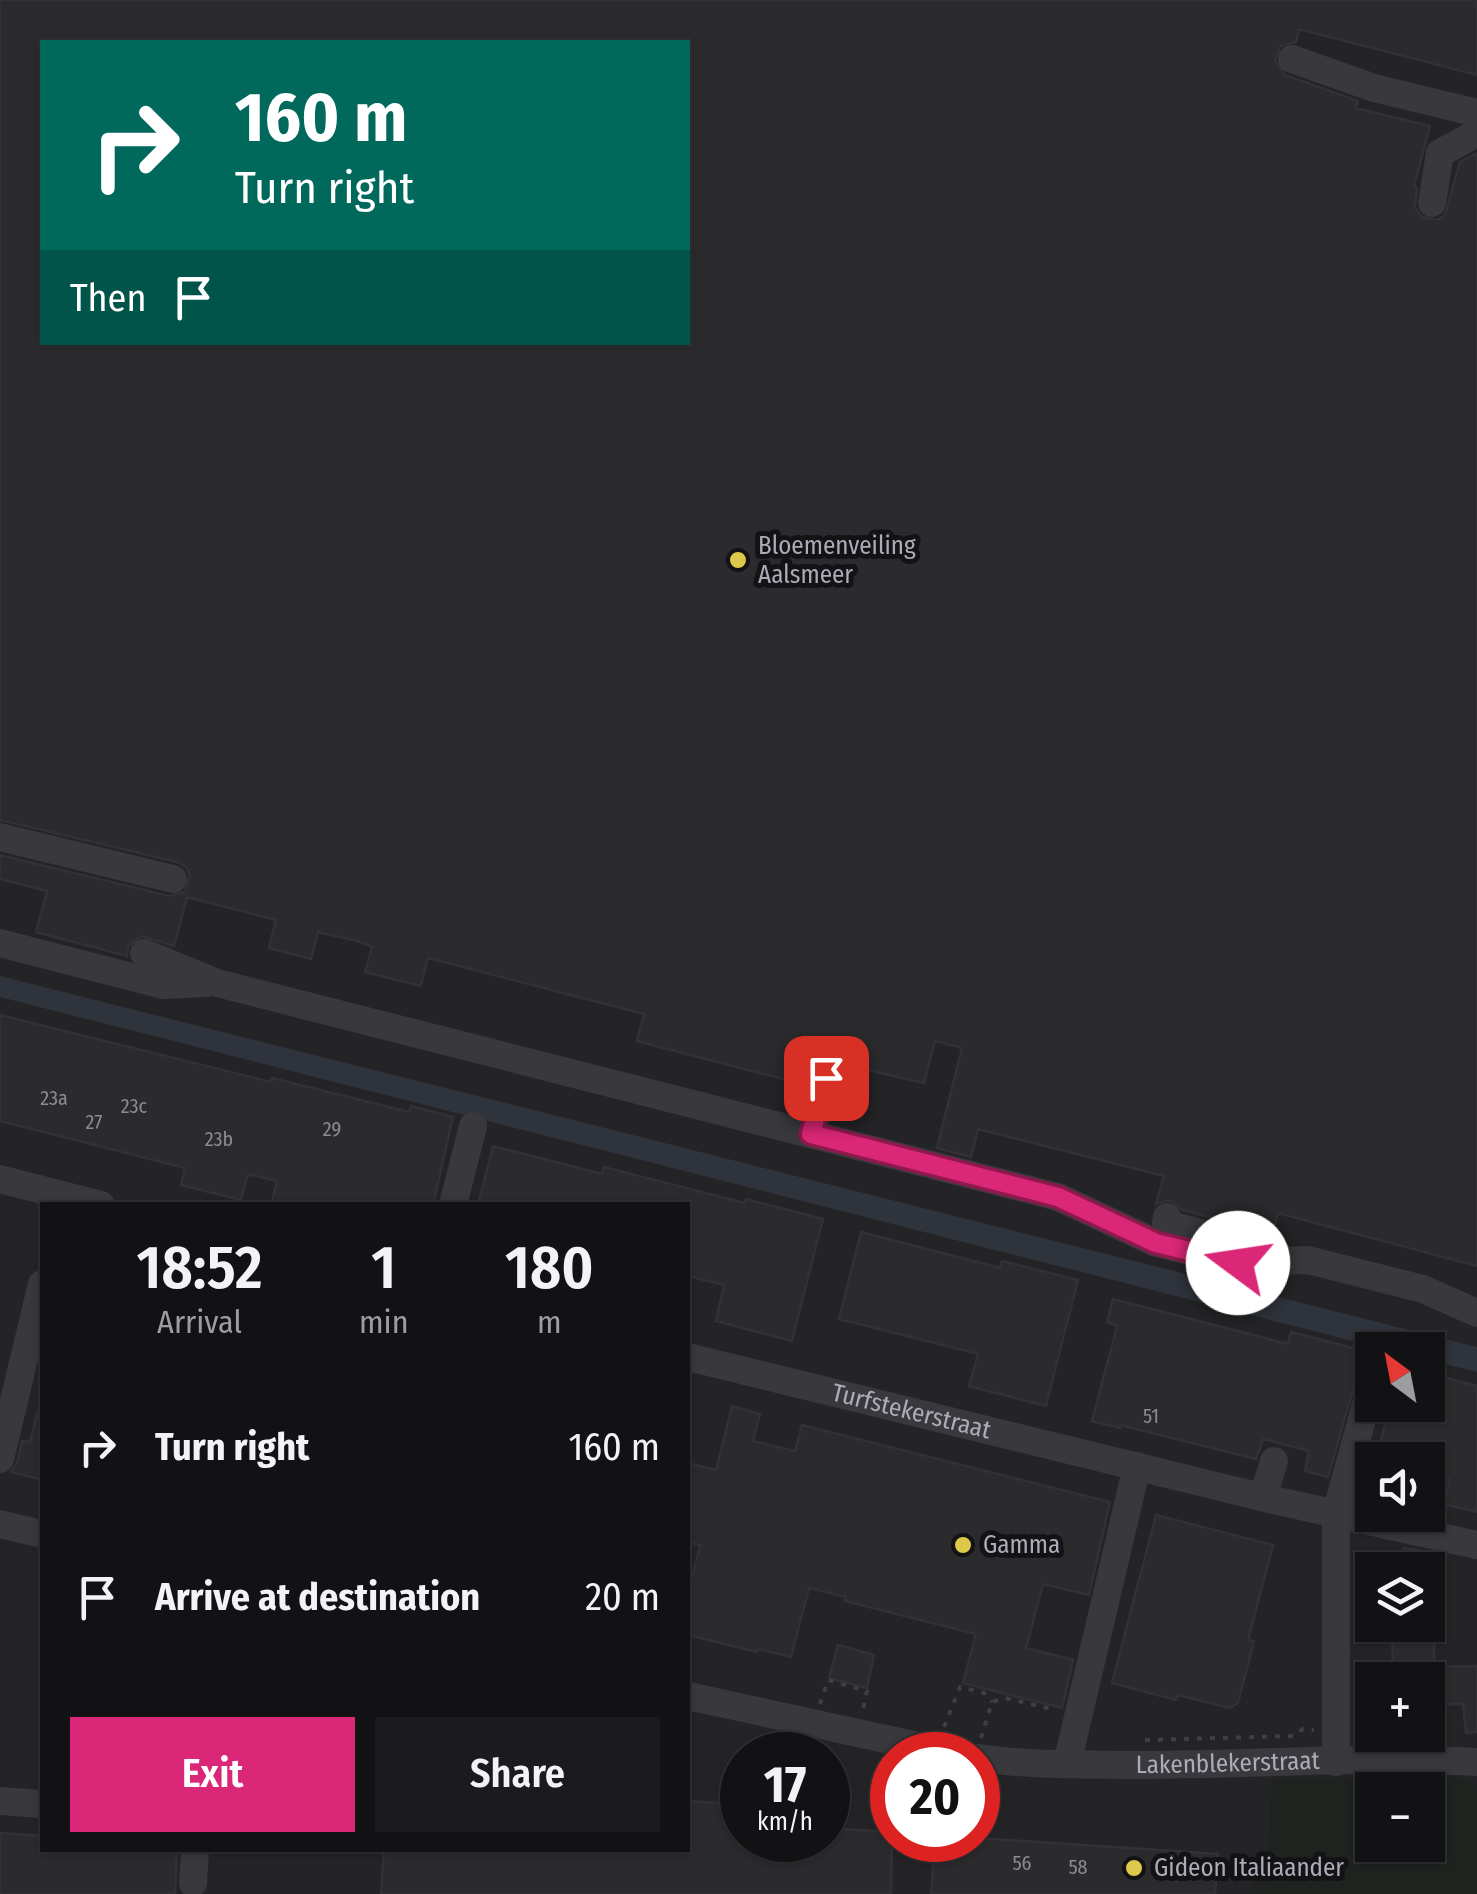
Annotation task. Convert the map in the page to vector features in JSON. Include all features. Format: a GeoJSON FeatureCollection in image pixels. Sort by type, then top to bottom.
{"type":"FeatureCollection","features":[{"type":"Feature","properties":{"kind":"street"},"geometry":{"type":"LineString","coordinates":[[1292,59],[1374,88],[1477,113]]}},
{"type":"Feature","properties":{"kind":"street"},"geometry":{"type":"LineString","coordinates":[[1432,203],[1440,154],[1477,133]]}},
{"type":"Feature","properties":{"kind":"street"},"geometry":{"type":"LineString","coordinates":[[0,837],[173,879]]}},
{"type":"Feature","properties":{"kind":"street"},"geometry":{"type":"LineString","coordinates":[[0,942],[163,985],[217,982]]}},
{"type":"Feature","properties":{"kind":"street"},"geometry":{"type":"LineString","coordinates":[[144,953],[217,982],[1058,1197],[1156,1243],[1238,1263],[1308,1260]]}},
{"type":"Feature","properties":{"kind":"street"},"geometry":{"type":"LineString","coordinates":[[811,1134],[826,1078]]}},
{"type":"Feature","properties":{"kind":"street"},"geometry":{"type":"LineString","coordinates":[[453,1202],[473,1126]]}},
{"type":"Feature","properties":{"kind":"street"},"geometry":{"type":"LineString","coordinates":[[0,1179],[63,1200]]}},
{"type":"Feature","properties":{"kind":"street"},"geometry":{"type":"LineString","coordinates":[[1168,1217],[1166,1224],[1423,1290],[1477,1313]]}},
{"type":"Feature","properties":{"kind":"street"},"geometry":{"type":"LineString","coordinates":[[0,1460],[40,1292]]}},
{"type":"Feature","properties":{"kind":"street","name":"Turfstekerstraat"},"geometry":{"type":"LineString","coordinates":[[690,1357],[1263,1498],[1477,1545]]}},
{"type":"Feature","properties":{"kind":"street"},"geometry":{"type":"LineString","coordinates":[[1336,1762],[1336,1513],[1361,1422]]}},
{"type":"Feature","properties":{"kind":"street"},"geometry":{"type":"LineString","coordinates":[[1263,1498],[1274,1462]]}},
{"type":"Feature","properties":{"kind":"street"},"geometry":{"type":"LineString","coordinates":[[1066,1764],[1137,1466]]}},
{"type":"Feature","properties":{"kind":"street"},"geometry":{"type":"LineString","coordinates":[[0,1524],[40,1534]]}},
{"type":"Feature","properties":{"kind":"street","name":"Lakenblekerstraat"},"geometry":{"type":"LineString","coordinates":[[690,1696],[887,1732]]}},
{"type":"Feature","properties":{"kind":"street","name":"Lakenblekerstraat"},"geometry":{"type":"LineString","coordinates":[[1000,1757],[1020,1764],[1477,1762]]}},
{"type":"Feature","properties":{"kind":"street"},"geometry":{"type":"LineString","coordinates":[[0,1801],[40,1804]]}},
{"type":"Feature","properties":{"kind":"street"},"geometry":{"type":"LineString","coordinates":[[194,1882],[195,1852]]}},
{"type":"Feature","properties":{"kind":"path"},"geometry":{"type":"LineString","coordinates":[[829,1711],[819,1709],[828,1680],[868,1690],[861,1718]]}},
{"type":"Feature","properties":{"kind":"path"},"geometry":{"type":"LineString","coordinates":[[942,1732],[960,1686],[984,1693],[992,1702]]}},
{"type":"Feature","properties":{"kind":"path"},"geometry":{"type":"LineString","coordinates":[[992,1702],[1005,1698],[1051,1709]]}},
{"type":"Feature","properties":{"kind":"path"},"geometry":{"type":"LineString","coordinates":[[984,1732],[992,1702]]}},
{"type":"Feature","properties":{"kind":"path"},"geometry":{"type":"LineString","coordinates":[[1145,1740],[1292,1736],[1304,1730],[1355,1729]]}},
{"type":"Feature","properties":{"kind":"shaded area","name":"Bloemenveiling Aalsmeer"},"geometry":{"type":"Polygon","coordinates":[[[0,0],[1477,0],[1477,1826],[1445,1802],[1445,1772],[1355,1772],[1355,1810],[1282,1894],[0,1894],[0,0]]]}},
{"type":"Feature","properties":{"kind":"shaded area"},"geometry":{"type":"Polygon","coordinates":[[[0,976],[1417,1332],[1355,1332],[1355,1342],[0,997],[0,976]]]}},
{"type":"Feature","properties":{"kind":"shaded area"},"geometry":{"type":"Polygon","coordinates":[[[1445,1339],[1477,1347],[1477,1372],[1445,1364],[1445,1339]]]}},
{"type":"Feature","properties":{"kind":"shaded area"},"geometry":{"type":"Polygon","coordinates":[[[1445,1777],[1459,1777],[1477,1785],[1477,1894],[1255,1894],[1257,1860],[1269,1846],[1272,1778],[1355,1778],[1355,1862],[1445,1862],[1445,1777]]]}},
{"type":"Feature","properties":{"kind":"building","name":"Bloemenveiling Aalsmeer"},"geometry":{"type":"Polygon","coordinates":[[[0,0],[1477,0],[1477,75],[1299,29],[1296,42],[1280,46],[1275,61],[1285,75],[1358,101],[1356,108],[1430,126],[1414,186],[1415,208],[1422,217],[1437,220],[1445,215],[1460,162],[1477,153],[1477,1266],[1278,1213],[1272,1234],[1183,1210],[1170,1200],[1156,1204],[1164,1176],[978,1129],[971,1157],[937,1148],[962,1048],[935,1041],[924,1083],[821,1059],[809,1074],[794,1064],[790,1081],[637,1041],[644,1014],[428,958],[421,986],[365,972],[372,947],[358,941],[318,932],[311,959],[269,948],[276,920],[187,897],[174,946],[141,936],[128,946],[127,956],[36,932],[47,891],[0,879],[0,855],[169,896],[185,892],[190,875],[177,862],[0,820],[0,0]]]}},
{"type":"Feature","properties":{"kind":"building"},"geometry":{"type":"Polygon","coordinates":[[[0,1015],[271,1082],[272,1078],[409,1112],[411,1106],[453,1117],[434,1202],[272,1202],[277,1181],[248,1174],[241,1200],[181,1185],[185,1168],[0,1121],[0,1015]]]}},
{"type":"Feature","properties":{"kind":"building"},"geometry":{"type":"Polygon","coordinates":[[[493,1146],[602,1174],[604,1167],[823,1219],[792,1341],[716,1321],[724,1285],[690,1276],[690,1202],[479,1202],[493,1146]]]}},
{"type":"Feature","properties":{"kind":"building"},"geometry":{"type":"Polygon","coordinates":[[[861,1232],[1000,1268],[1002,1261],[1078,1280],[1046,1406],[969,1386],[978,1354],[839,1319],[861,1232]]]}},
{"type":"Feature","properties":{"kind":"building"},"geometry":{"type":"Polygon","coordinates":[[[1113,1299],[1288,1344],[1291,1332],[1355,1349],[1355,1382],[1328,1477],[1305,1471],[1309,1451],[1263,1439],[1256,1459],[1092,1421],[1117,1326],[1107,1322],[1113,1299]]]}},
{"type":"Feature","properties":{"kind":"building"},"geometry":{"type":"Polygon","coordinates":[[[1445,1378],[1477,1386],[1477,1512],[1445,1504],[1450,1480],[1445,1479],[1445,1442],[1381,1442],[1386,1422],[1445,1422],[1445,1378]]]}},
{"type":"Feature","properties":{"kind":"building"},"geometry":{"type":"Polygon","coordinates":[[[732,1406],[760,1414],[753,1441],[795,1451],[802,1425],[1110,1502],[1089,1595],[1043,1584],[1026,1648],[1073,1660],[1062,1708],[963,1683],[976,1634],[809,1588],[791,1657],[690,1635],[690,1586],[700,1545],[690,1542],[690,1464],[716,1470],[732,1406]]]}},
{"type":"Feature","properties":{"kind":"building"},"geometry":{"type":"Polygon","coordinates":[[[37,1413],[40,1414],[40,1479],[11,1472],[22,1441],[30,1442],[37,1413]]]}},
{"type":"Feature","properties":{"kind":"building"},"geometry":{"type":"Polygon","coordinates":[[[1156,1515],[1273,1545],[1248,1640],[1254,1641],[1238,1703],[1230,1708],[1178,1695],[1176,1700],[1112,1683],[1156,1515]]]}},
{"type":"Feature","properties":{"kind":"building"},"geometry":{"type":"Polygon","coordinates":[[[1392,1642],[1434,1642],[1434,1662],[1393,1662],[1392,1642]]]}},
{"type":"Feature","properties":{"kind":"building"},"geometry":{"type":"Polygon","coordinates":[[[838,1645],[874,1655],[867,1688],[829,1678],[838,1645]]]}},
{"type":"Feature","properties":{"kind":"building"},"geometry":{"type":"Polygon","coordinates":[[[1477,1666],[1477,1732],[1466,1733],[1463,1704],[1445,1705],[1445,1667],[1477,1666]]]}},
{"type":"Feature","properties":{"kind":"building"},"geometry":{"type":"Polygon","coordinates":[[[690,1801],[720,1803],[720,1862],[850,1862],[850,1829],[870,1831],[870,1862],[892,1862],[891,1894],[381,1894],[384,1852],[690,1852],[690,1801]]]}},
{"type":"Feature","properties":{"kind":"building"},"geometry":{"type":"Polygon","coordinates":[[[0,1833],[40,1836],[40,1852],[177,1852],[175,1894],[0,1894],[0,1833]]]}},
{"type":"Feature","properties":{"kind":"building"},"geometry":{"type":"Polygon","coordinates":[[[1000,1839],[1218,1854],[1215,1894],[931,1894],[933,1862],[1000,1862],[1000,1839]]]}},
{"type":"Feature","properties":{"kind":"place","name":"Bloemenveiling Aalsmeer"},"geometry":{"type":"Point","coordinates":[738,560]}},
{"type":"Feature","properties":{"kind":"place","name":"Gamma"},"geometry":{"type":"Point","coordinates":[963,1545]}},
{"type":"Feature","properties":{"kind":"place","name":"Gideon Italiaander"},"geometry":{"type":"Point","coordinates":[1134,1868]}},
{"type":"Feature","properties":{"kind":"route"},"geometry":{"type":"LineString","coordinates":[[826,1078],[811,1134],[1058,1197],[1156,1243],[1238,1263]]}}]}
